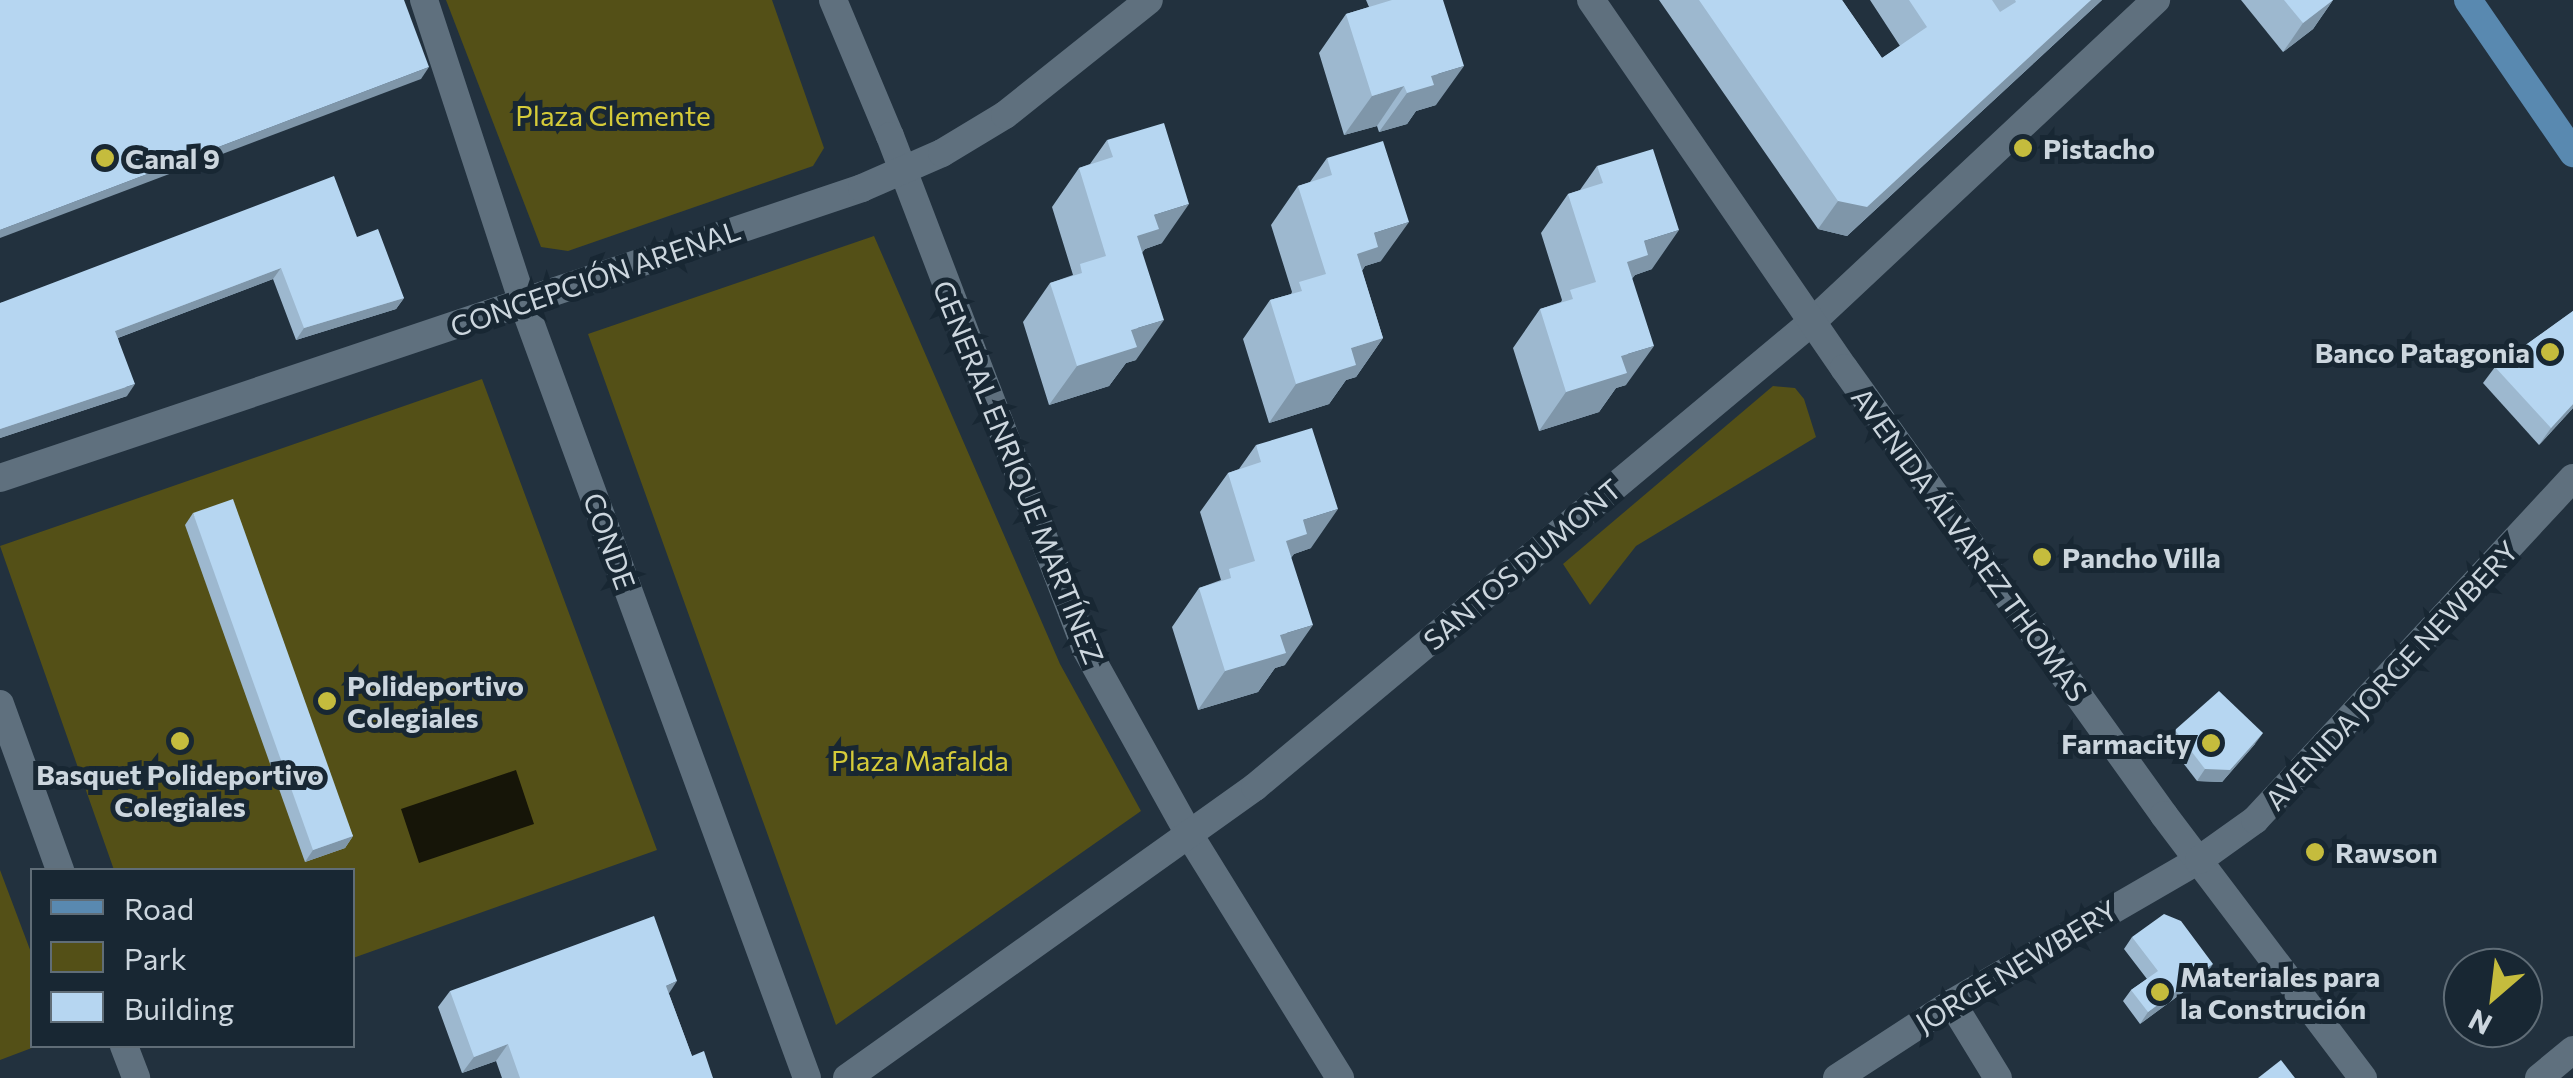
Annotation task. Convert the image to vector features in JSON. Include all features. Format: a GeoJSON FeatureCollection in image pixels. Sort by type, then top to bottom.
{"type":"FeatureCollection","features":[{"type":"Feature","properties":{"kind":"main road"},"geometry":{"type":"LineString","coordinates":[[2468,0],[2573,153]]}},
{"type":"Feature","properties":{"kind":"street","name":"CONDE"},"geometry":{"type":"LineString","coordinates":[[424,0],[524,303],[807,1078]]}},
{"type":"Feature","properties":{"kind":"street","name":"GENERAL ENRIQUE MARTÍNEZ"},"geometry":{"type":"LineString","coordinates":[[834,0],[1086,649],[1190,836],[1340,1078]]}},
{"type":"Feature","properties":{"kind":"street","name":"CONCEPCIÓN ARENAL"},"geometry":{"type":"LineString","coordinates":[[0,478],[862,188],[942,153],[1005,115],[1148,0]]}},
{"type":"Feature","properties":{"kind":"street","name":"AVENIDA ÁLVAREZ THOMAS"},"geometry":{"type":"LineString","coordinates":[[1592,0],[1813,321],[2199,860],[2363,1078]]}},
{"type":"Feature","properties":{"kind":"street","name":"SANTOS DUMONT"},"geometry":{"type":"LineString","coordinates":[[847,1078],[1255,787],[1813,321],[2156,0]]}},
{"type":"Feature","properties":{"kind":"street","name":"AVENIDA JORGE NEWBERY"},"geometry":{"type":"LineString","coordinates":[[2199,860],[2255,820],[2573,478]]}},
{"type":"Feature","properties":{"kind":"street"},"geometry":{"type":"LineString","coordinates":[[0,704],[59,868]]}},
{"type":"Feature","properties":{"kind":"street","name":"JORGE NEWBERY"},"geometry":{"type":"LineString","coordinates":[[1837,1078],[1952,1004],[2199,860]]}},
{"type":"Feature","properties":{"kind":"street"},"geometry":{"type":"LineString","coordinates":[[1952,1004],[1998,1078]]}},
{"type":"Feature","properties":{"kind":"street"},"geometry":{"type":"LineString","coordinates":[[125,1048],[136,1078]]}},
{"type":"Feature","properties":{"kind":"street"},"geometry":{"type":"LineString","coordinates":[[2540,1078],[2573,1050]]}},
{"type":"Feature","properties":{"kind":"green space","name":"Plaza Clemente"},"geometry":{"type":"Polygon","coordinates":[[[446,0],[772,0],[824,148],[813,166],[568,251],[541,247],[446,0]]]}},
{"type":"Feature","properties":{"kind":"green space","name":"Plaza Mafalda"},"geometry":{"type":"Polygon","coordinates":[[[874,236],[1060,664],[1141,811],[836,1025],[588,334],[874,236]]]}},
{"type":"Feature","properties":{"kind":"green space","name":"Polideportivo Colegiales"},"geometry":{"type":"Polygon","coordinates":[[[482,379],[657,850],[355,957],[355,868],[113,868],[0,546],[482,379]]]}},
{"type":"Feature","properties":{"kind":"green space"},"geometry":{"type":"Polygon","coordinates":[[[1773,386],[1795,388],[1804,399],[1816,437],[1636,546],[1590,605],[1563,564],[1773,386]]]}},
{"type":"Feature","properties":{"kind":"green space"},"geometry":{"type":"Polygon","coordinates":[[[0,870],[30,950],[32,1048],[0,1060],[0,870]]]}},
{"type":"Feature","properties":{"kind":"shaded area"},"geometry":{"type":"Polygon","coordinates":[[[516,770],[534,824],[419,863],[401,809],[516,770]]]}},
{"type":"Feature","properties":{"kind":"building","name":"Canal 9"},"geometry":{"type":"Polygon","coordinates":[[[0,0],[404,0],[429,67],[0,230],[0,0]]]}},
{"type":"Feature","properties":{"kind":"building"},"geometry":{"type":"Polygon","coordinates":[[[1392,0],[1443,0],[1464,66],[1431,76],[1434,85],[1407,93],[1404,86],[1372,96],[1346,14],[1392,0]]]}},
{"type":"Feature","properties":{"kind":"building"},"geometry":{"type":"Polygon","coordinates":[[[1699,0],[1842,0],[1882,58],[1927,27],[1909,0],[1992,0],[2000,12],[2015,0],[2091,0],[1867,207],[1838,201],[1699,0]]]}},
{"type":"Feature","properties":{"kind":"building"},"geometry":{"type":"Polygon","coordinates":[[[2284,0],[2333,0],[2303,23],[2284,0]]]}},
{"type":"Feature","properties":{"kind":"building"},"geometry":{"type":"Polygon","coordinates":[[[1164,123],[1189,204],[1154,215],[1159,229],[1137,236],[1164,320],[1131,330],[1137,347],[1077,366],[1050,283],[1082,273],[1080,264],[1106,256],[1079,168],[1113,157],[1107,140],[1164,123]]]}},
{"type":"Feature","properties":{"kind":"building"},"geometry":{"type":"Polygon","coordinates":[[[1383,141],[1409,222],[1374,233],[1378,247],[1357,254],[1383,338],[1351,348],[1356,365],[1296,384],[1270,300],[1302,291],[1299,282],[1326,274],[1298,186],[1332,175],[1327,158],[1383,141]]]}},
{"type":"Feature","properties":{"kind":"building"},"geometry":{"type":"Polygon","coordinates":[[[1653,149],[1679,230],[1644,241],[1648,255],[1627,262],[1654,346],[1621,356],[1627,373],[1566,392],[1540,309],[1573,299],[1570,290],[1596,282],[1568,194],[1603,183],[1597,166],[1653,149]]]}},
{"type":"Feature","properties":{"kind":"building"},"geometry":{"type":"Polygon","coordinates":[[[334,176],[357,237],[378,229],[404,298],[304,328],[281,268],[115,331],[135,384],[0,429],[0,303],[334,176]]]}},
{"type":"Feature","properties":{"kind":"building","name":"Banco Patagonia"},"geometry":{"type":"Polygon","coordinates":[[[2573,311],[2573,404],[2551,428],[2495,367],[2573,311]]]}},
{"type":"Feature","properties":{"kind":"building"},"geometry":{"type":"Polygon","coordinates":[[[1312,428],[1338,509],[1303,520],[1307,534],[1286,541],[1313,625],[1280,635],[1286,653],[1225,671],[1199,588],[1231,578],[1229,569],[1255,561],[1228,473],[1261,462],[1256,445],[1312,428]]]}},
{"type":"Feature","properties":{"kind":"building"},"geometry":{"type":"Polygon","coordinates":[[[233,499],[353,836],[313,850],[193,513],[233,499]]]}},
{"type":"Feature","properties":{"kind":"building","name":"Farmacity"},"geometry":{"type":"Polygon","coordinates":[[[2219,691],[2263,733],[2230,770],[2205,769],[2175,730],[2219,691]]]}},
{"type":"Feature","properties":{"kind":"building"},"geometry":{"type":"Polygon","coordinates":[[[2164,914],[2181,921],[2213,964],[2148,1012],[2131,990],[2158,971],[2132,937],[2164,914]]]}},
{"type":"Feature","properties":{"kind":"building"},"geometry":{"type":"Polygon","coordinates":[[[654,916],[677,981],[666,986],[692,1056],[704,1051],[713,1078],[520,1078],[508,1044],[474,1057],[450,991],[654,916]]]}},
{"type":"Feature","properties":{"kind":"building"},"geometry":{"type":"Polygon","coordinates":[[[2281,1060],[2295,1078],[2258,1078],[2281,1060]]]}},
{"type":"Feature","properties":{"kind":"place","name":"Pistacho"},"geometry":{"type":"Point","coordinates":[2023,148]}},
{"type":"Feature","properties":{"kind":"place","name":"Canal 9"},"geometry":{"type":"Point","coordinates":[105,158]}},
{"type":"Feature","properties":{"kind":"place","name":"Banco Patagonia"},"geometry":{"type":"Point","coordinates":[2550,352]}},
{"type":"Feature","properties":{"kind":"place","name":"Pancho Villa"},"geometry":{"type":"Point","coordinates":[2042,557]}},
{"type":"Feature","properties":{"kind":"place","name":"Polideportivo Colegiales"},"geometry":{"type":"Point","coordinates":[327,701]}},
{"type":"Feature","properties":{"kind":"place","name":"Basquet Polideportivo Colegiales"},"geometry":{"type":"Point","coordinates":[180,741]}},
{"type":"Feature","properties":{"kind":"place","name":"Farmacity"},"geometry":{"type":"Point","coordinates":[2211,743]}},
{"type":"Feature","properties":{"kind":"place","name":"Rawson"},"geometry":{"type":"Point","coordinates":[2315,852]}},
{"type":"Feature","properties":{"kind":"place","name":"Materiales para la Construción"},"geometry":{"type":"Point","coordinates":[2160,992]}}]}
